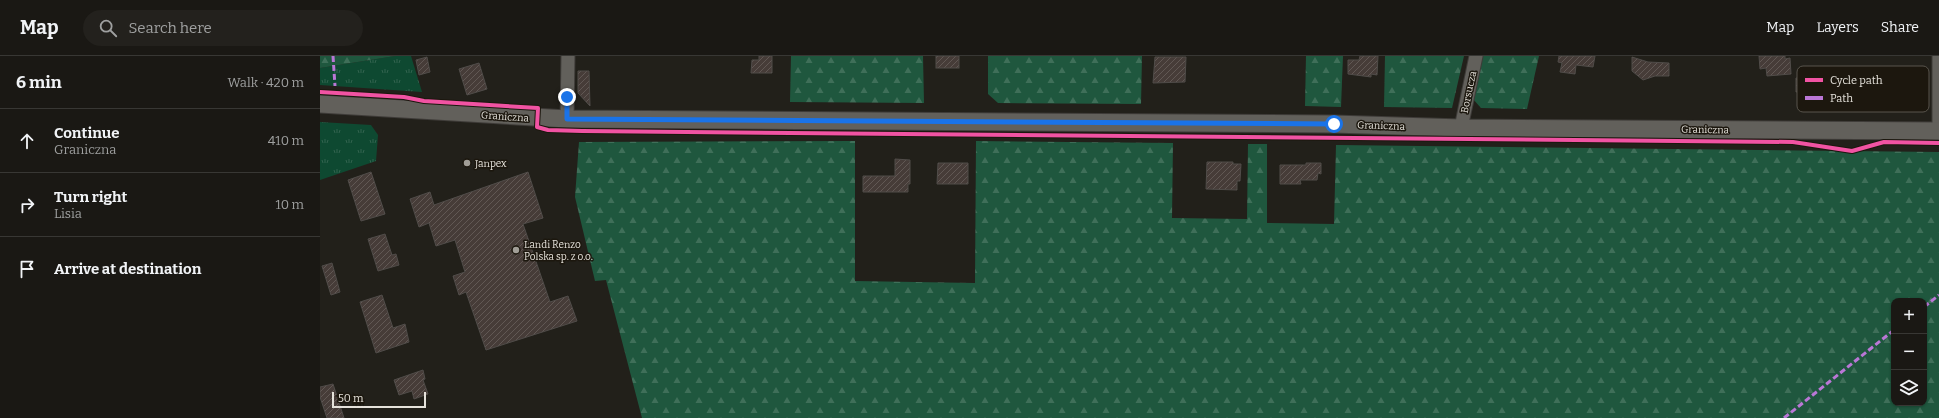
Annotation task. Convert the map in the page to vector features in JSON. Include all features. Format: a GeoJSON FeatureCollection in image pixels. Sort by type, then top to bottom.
{"type":"FeatureCollection","features":[{"type":"Feature","properties":{"kind":"street"},"geometry":{"type":"LineString","coordinates":[[567,119],[568,56]]}},
{"type":"Feature","properties":{"kind":"street","name":"Borsucza"},"geometry":{"type":"LineString","coordinates":[[1461,128],[1476,56]]}},
{"type":"Feature","properties":{"kind":"street"},"geometry":{"type":"LineString","coordinates":[[1939,56],[1939,131]]}},
{"type":"Feature","properties":{"kind":"street","name":"Graniczna"},"geometry":{"type":"LineString","coordinates":[[320,104],[567,119],[1326,124],[1461,128],[1939,131]]}},
{"type":"Feature","properties":{"kind":"green space"},"geometry":{"type":"Polygon","coordinates":[[[320,56],[395,56],[320,68],[320,56]]]}},
{"type":"Feature","properties":{"kind":"green space"},"geometry":{"type":"Polygon","coordinates":[[[395,56],[411,56],[422,92],[320,85],[320,68],[395,56]]]}},
{"type":"Feature","properties":{"kind":"green space"},"geometry":{"type":"Polygon","coordinates":[[[791,56],[923,56],[924,103],[790,102],[791,56]]]}},
{"type":"Feature","properties":{"kind":"green space"},"geometry":{"type":"Polygon","coordinates":[[[988,56],[1142,56],[1141,104],[998,103],[988,94],[988,56]]]}},
{"type":"Feature","properties":{"kind":"green space"},"geometry":{"type":"Polygon","coordinates":[[[1306,56],[1343,56],[1341,107],[1305,106],[1306,56]]]}},
{"type":"Feature","properties":{"kind":"green space"},"geometry":{"type":"Polygon","coordinates":[[[1385,56],[1464,56],[1452,108],[1384,107],[1385,56]]]}},
{"type":"Feature","properties":{"kind":"green space"},"geometry":{"type":"Polygon","coordinates":[[[1483,56],[1539,56],[1527,109],[1481,108],[1473,99],[1483,56]]]}},
{"type":"Feature","properties":{"kind":"green space"},"geometry":{"type":"Polygon","coordinates":[[[320,122],[371,125],[378,135],[376,161],[320,180],[320,122]]]}},
{"type":"Feature","properties":{"kind":"green space"},"geometry":{"type":"Polygon","coordinates":[[[855,141],[855,281],[975,283],[976,141],[1173,143],[1172,218],[1247,219],[1248,144],[1267,144],[1267,223],[1334,224],[1336,145],[1939,152],[1939,418],[642,418],[606,280],[595,281],[575,197],[579,142],[855,141]]]}},
{"type":"Feature","properties":{"kind":"building"},"geometry":{"type":"Polygon","coordinates":[[[759,56],[772,56],[772,73],[751,73],[752,60],[759,60],[759,56]]]}},
{"type":"Feature","properties":{"kind":"building"},"geometry":{"type":"Polygon","coordinates":[[[936,56],[959,56],[959,68],[936,68],[936,56]]]}},
{"type":"Feature","properties":{"kind":"building"},"geometry":{"type":"Polygon","coordinates":[[[1360,56],[1378,56],[1377,75],[1371,74],[1371,77],[1348,74],[1348,60],[1359,60],[1360,56]]]}},
{"type":"Feature","properties":{"kind":"building"},"geometry":{"type":"Polygon","coordinates":[[[1559,56],[1595,56],[1593,67],[1576,65],[1575,74],[1560,72],[1562,63],[1558,62],[1559,56]]]}},
{"type":"Feature","properties":{"kind":"building"},"geometry":{"type":"Polygon","coordinates":[[[1759,56],[1785,56],[1785,59],[1790,58],[1791,74],[1767,76],[1766,68],[1760,69],[1759,56]]]}},
{"type":"Feature","properties":{"kind":"building"},"geometry":{"type":"Polygon","coordinates":[[[427,57],[430,72],[419,75],[416,60],[427,57]]]}},
{"type":"Feature","properties":{"kind":"building"},"geometry":{"type":"Polygon","coordinates":[[[1155,57],[1186,57],[1185,82],[1153,83],[1155,57]]]}},
{"type":"Feature","properties":{"kind":"building"},"geometry":{"type":"Polygon","coordinates":[[[1632,57],[1648,62],[1669,63],[1669,76],[1655,76],[1643,80],[1632,71],[1632,57]]]}},
{"type":"Feature","properties":{"kind":"building"},"geometry":{"type":"Polygon","coordinates":[[[479,63],[487,89],[467,95],[459,69],[479,63]]]}},
{"type":"Feature","properties":{"kind":"building"},"geometry":{"type":"Polygon","coordinates":[[[578,71],[589,71],[590,106],[578,93],[578,71]]]}},
{"type":"Feature","properties":{"kind":"building"},"geometry":{"type":"Polygon","coordinates":[[[1797,78],[1797,92],[1796,92],[1797,78]]]}},
{"type":"Feature","properties":{"kind":"building"},"geometry":{"type":"Polygon","coordinates":[[[895,159],[910,160],[910,184],[908,184],[908,192],[863,192],[863,176],[895,176],[895,159]]]}},
{"type":"Feature","properties":{"kind":"building"},"geometry":{"type":"Polygon","coordinates":[[[1207,162],[1233,162],[1233,164],[1241,164],[1240,181],[1237,181],[1237,190],[1206,189],[1207,162]]]}},
{"type":"Feature","properties":{"kind":"building"},"geometry":{"type":"Polygon","coordinates":[[[938,163],[968,163],[968,184],[937,184],[938,163]]]}},
{"type":"Feature","properties":{"kind":"building"},"geometry":{"type":"Polygon","coordinates":[[[1306,163],[1321,163],[1321,174],[1318,173],[1317,180],[1300,180],[1301,184],[1280,184],[1280,165],[1306,165],[1306,163]]]}},
{"type":"Feature","properties":{"kind":"building"},"geometry":{"type":"Polygon","coordinates":[[[371,172],[385,214],[361,221],[348,180],[371,172]]]}},
{"type":"Feature","properties":{"kind":"building"},"geometry":{"type":"Polygon","coordinates":[[[528,172],[543,218],[523,224],[550,302],[568,296],[577,321],[486,350],[466,292],[459,295],[453,276],[465,272],[455,240],[436,246],[429,223],[419,227],[410,199],[430,192],[434,205],[528,172]]]}},
{"type":"Feature","properties":{"kind":"building"},"geometry":{"type":"Polygon","coordinates":[[[385,234],[392,255],[396,254],[399,265],[378,271],[368,239],[385,234]]]}},
{"type":"Feature","properties":{"kind":"building"},"geometry":{"type":"Polygon","coordinates":[[[332,263],[340,292],[331,295],[322,266],[332,263]]]}},
{"type":"Feature","properties":{"kind":"building"},"geometry":{"type":"Polygon","coordinates":[[[382,295],[393,328],[405,324],[409,342],[376,353],[360,302],[382,295]]]}},
{"type":"Feature","properties":{"kind":"building"},"geometry":{"type":"Polygon","coordinates":[[[423,370],[425,379],[423,380],[428,394],[414,399],[412,391],[399,395],[394,380],[423,370]]]}},
{"type":"Feature","properties":{"kind":"building"},"geometry":{"type":"Polygon","coordinates":[[[333,384],[344,418],[327,418],[320,397],[320,387],[333,384]]]}},
{"type":"Feature","properties":{"kind":"marked path"},"geometry":{"type":"LineString","coordinates":[[333,56],[335,86]]}},
{"type":"Feature","properties":{"kind":"marked path"},"geometry":{"type":"LineString","coordinates":[[1927,305],[1939,295]]}},
{"type":"Feature","properties":{"kind":"marked path"},"geometry":{"type":"LineString","coordinates":[[1784,418],[1891,332]]}},
{"type":"Feature","properties":{"kind":"cycle path"},"geometry":{"type":"LineString","coordinates":[[320,92],[404,97],[424,101],[538,108],[537,127],[548,130],[1793,142],[1852,151],[1884,142],[1939,143]]}},
{"type":"Feature","properties":{"kind":"place","name":"Janpex"},"geometry":{"type":"Point","coordinates":[467,163]}},
{"type":"Feature","properties":{"kind":"place","name":"Landi Renzo Polska sp. z o.o."},"geometry":{"type":"Point","coordinates":[516,250]}},
{"type":"Feature","properties":{"kind":"route"},"geometry":{"type":"LineString","coordinates":[[567,97],[567,119],[1334,124]]}}]}
